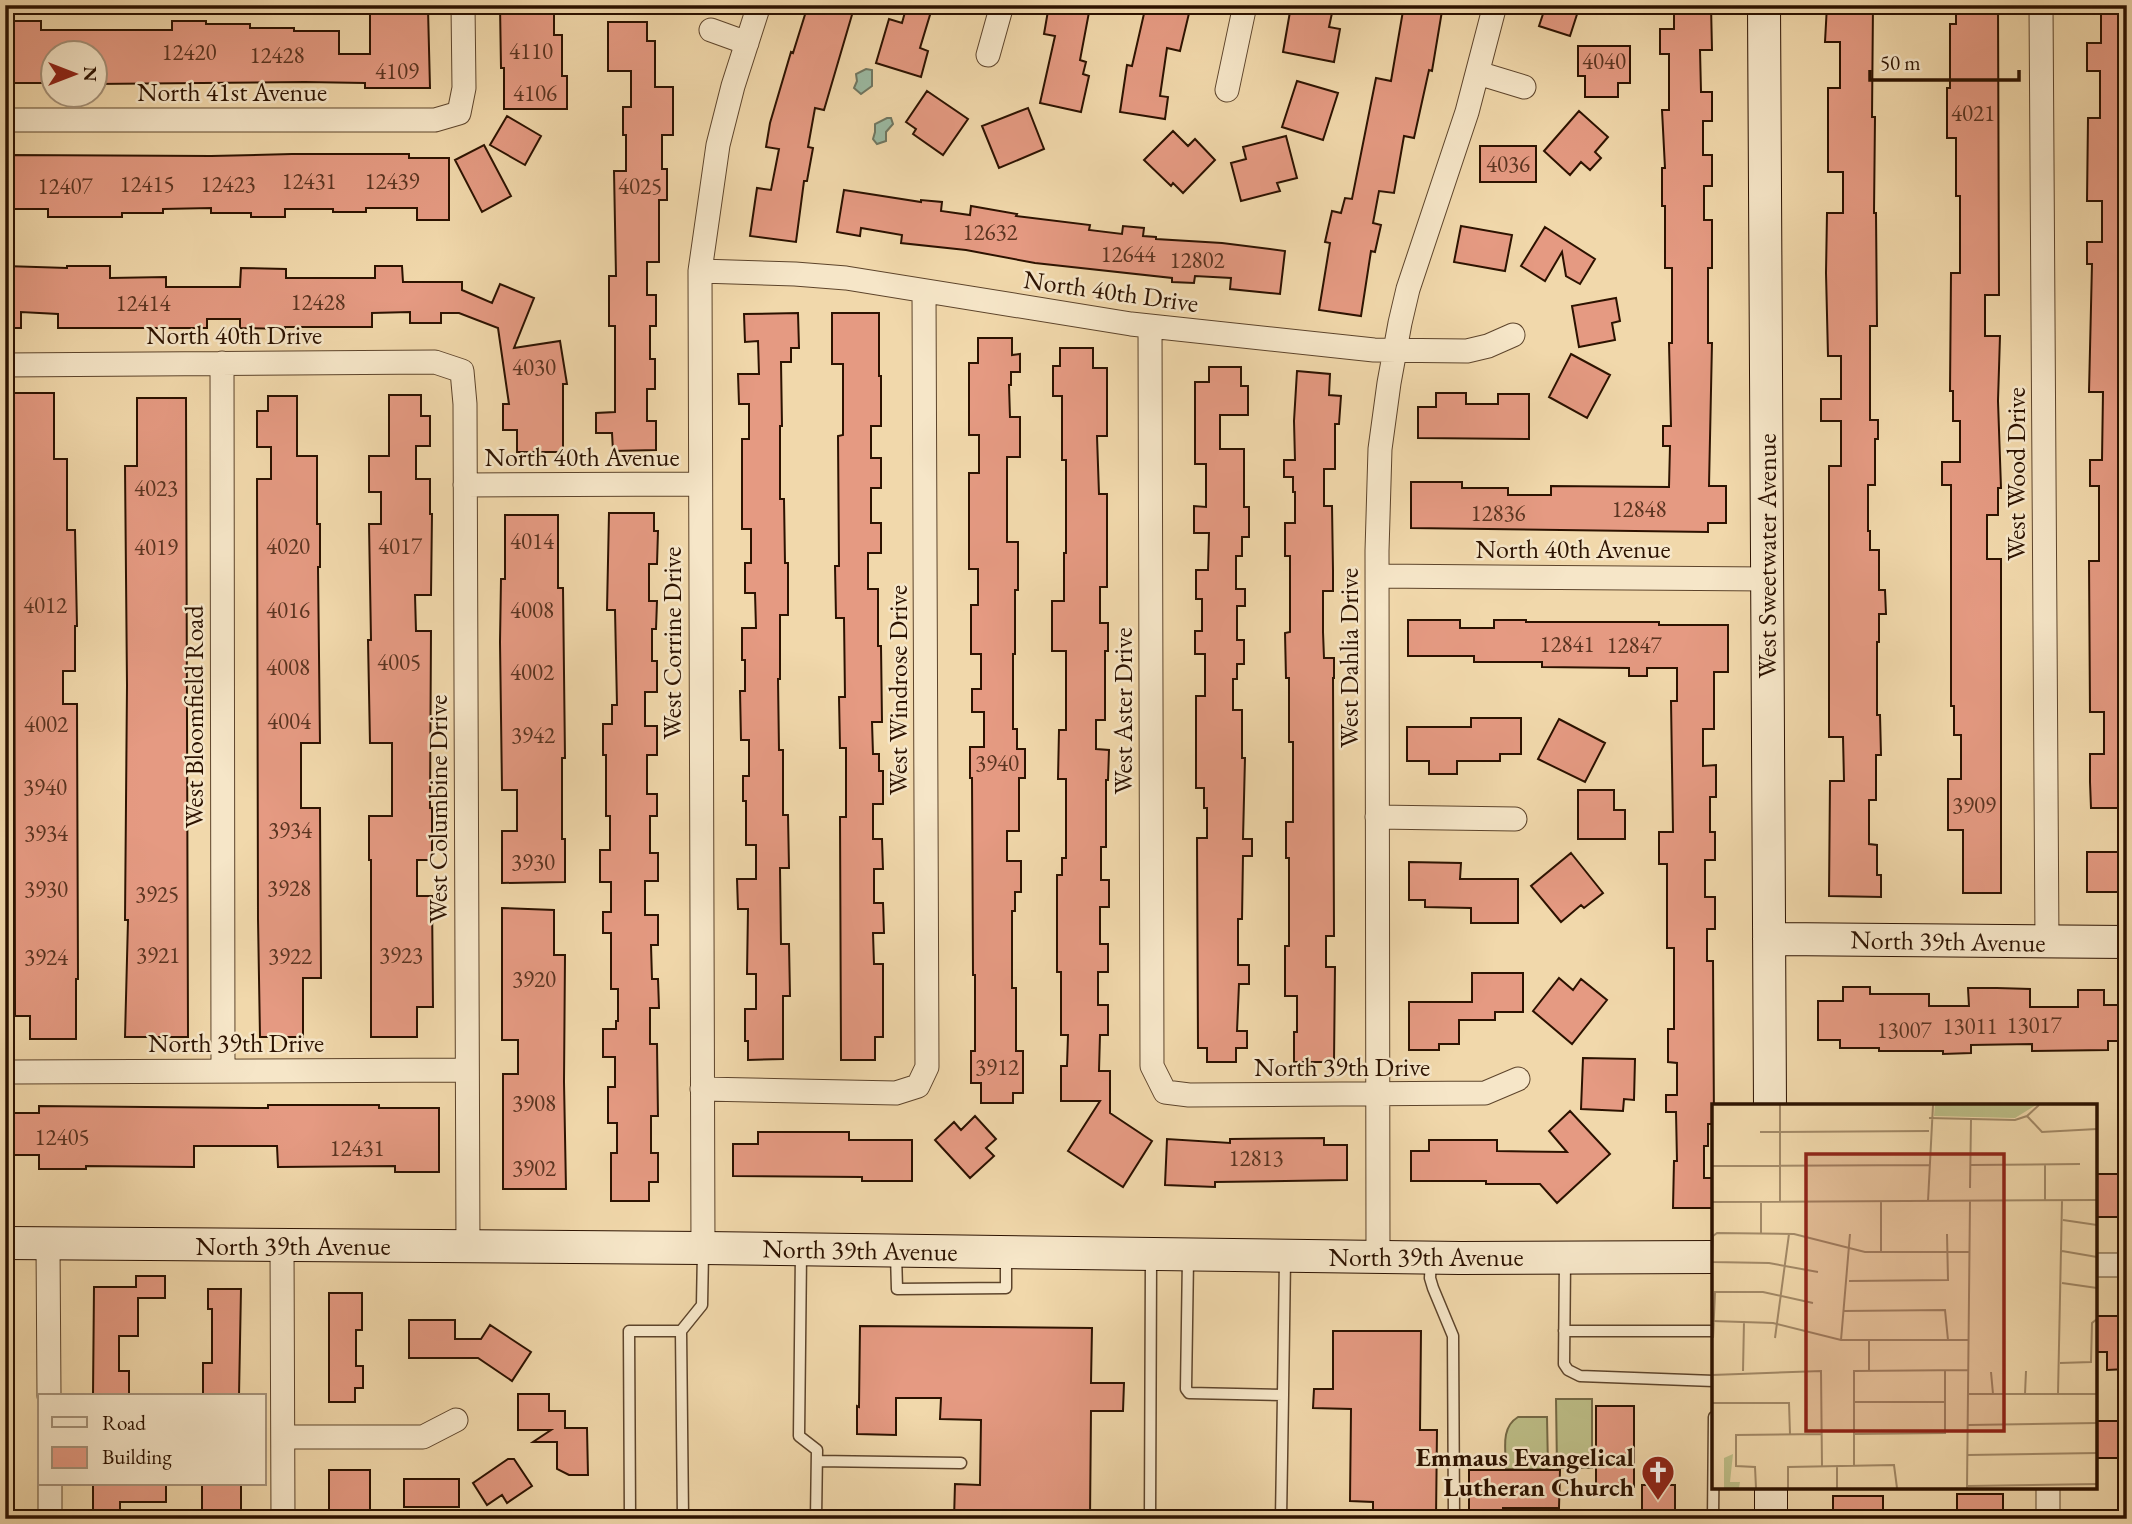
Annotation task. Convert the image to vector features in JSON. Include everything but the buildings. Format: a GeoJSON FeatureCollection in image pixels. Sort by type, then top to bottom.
{"type":"FeatureCollection","features":[{"type":"Feature","properties":{"kind":"street","name":"North 41st Avenue"},"geometry":{"type":"LineString","coordinates":[[5,120],[435,120],[459,113],[464,89],[463,5]]}},
{"type":"Feature","properties":{"kind":"street","name":"West Corrine Drive"},"geometry":{"type":"LineString","coordinates":[[703,1248],[700,271],[718,145],[733,86],[759,5]]}},
{"type":"Feature","properties":{"kind":"street"},"geometry":{"type":"LineString","coordinates":[[988,55],[1002,5]]}},
{"type":"Feature","properties":{"kind":"street"},"geometry":{"type":"LineString","coordinates":[[1227,90],[1245,5]]}},
{"type":"Feature","properties":{"kind":"street","name":"West Dahlia Drive"},"geometry":{"type":"LineString","coordinates":[[1378,1257],[1377,576],[1380,449],[1394,351],[1408,289],[1478,73],[1495,5]]}},
{"type":"Feature","properties":{"kind":"street","name":"West Sweetwater Avenue"},"geometry":{"type":"LineString","coordinates":[[1764,5],[1770,1104]]}},
{"type":"Feature","properties":{"kind":"street","name":"West Wood Drive"},"geometry":{"type":"LineString","coordinates":[[2041,5],[2047,942]]}},
{"type":"Feature","properties":{"kind":"street"},"geometry":{"type":"LineString","coordinates":[[711,30],[747,43]]}},
{"type":"Feature","properties":{"kind":"street"},"geometry":{"type":"LineString","coordinates":[[1478,73],[1524,87]]}},
{"type":"Feature","properties":{"kind":"street","name":"North 40th Drive"},"geometry":{"type":"LineString","coordinates":[[700,271],[833,277],[1150,326],[1394,351],[1467,351],[1513,335]]}},
{"type":"Feature","properties":{"kind":"street","name":"West Windrose Drive"},"geometry":{"type":"LineString","coordinates":[[702,1088],[896,1093],[918,1086],[928,1067],[925,292]]}},
{"type":"Feature","properties":{"kind":"street","name":"West Aster Drive"},"geometry":{"type":"LineString","coordinates":[[1150,326],[1152,1066],[1164,1092]]}},
{"type":"Feature","properties":{"kind":"street","name":"North 40th Drive"},"geometry":{"type":"LineString","coordinates":[[5,365],[435,362],[462,371]]}},
{"type":"Feature","properties":{"kind":"street","name":"West Bloomfield Road"},"geometry":{"type":"LineString","coordinates":[[222,363],[223,1071]]}},
{"type":"Feature","properties":{"kind":"street","name":"West Columbine Drive"},"geometry":{"type":"LineString","coordinates":[[462,371],[466,404],[468,1247]]}},
{"type":"Feature","properties":{"kind":"street","name":"North 40th Avenue"},"geometry":{"type":"LineString","coordinates":[[465,485],[700,484]]}},
{"type":"Feature","properties":{"kind":"street","name":"North 40th Avenue"},"geometry":{"type":"LineString","coordinates":[[1377,576],[1768,579]]}},
{"type":"Feature","properties":{"kind":"street"},"geometry":{"type":"LineString","coordinates":[[1377,817],[1516,819]]}},
{"type":"Feature","properties":{"kind":"street","name":"North 39th Avenue"},"geometry":{"type":"LineString","coordinates":[[1769,939],[2127,942]]}},
{"type":"Feature","properties":{"kind":"street","name":"North 39th Drive"},"geometry":{"type":"LineString","coordinates":[[5,1070],[467,1070]]}},
{"type":"Feature","properties":{"kind":"street","name":"North 39th Drive"},"geometry":{"type":"LineString","coordinates":[[1164,1092],[1189,1096],[1485,1093],[1518,1079]]}},
{"type":"Feature","properties":{"kind":"street","name":"North 39th Avenue"},"geometry":{"type":"LineString","coordinates":[[5,1243],[801,1249],[1431,1258],[1712,1257]]}},
{"type":"Feature","properties":{"kind":"street"},"geometry":{"type":"LineString","coordinates":[[48,1244],[49,1394]]}},
{"type":"Feature","properties":{"kind":"street"},"geometry":{"type":"LineString","coordinates":[[282,1246],[283,1519]]}},
{"type":"Feature","properties":{"kind":"street"},"geometry":{"type":"LineString","coordinates":[[2097,1265],[2127,1265]]}},
{"type":"Feature","properties":{"kind":"street"},"geometry":{"type":"LineString","coordinates":[[283,1437],[424,1437],[456,1420]]}},
{"type":"Feature","properties":{"kind":"street"},"geometry":{"type":"LineString","coordinates":[[50,1486],[50,1519]]}},
{"type":"Feature","properties":{"kind":"street"},"geometry":{"type":"LineString","coordinates":[[1771,1489],[1771,1519]]}},
{"type":"Feature","properties":{"kind":"street"},"geometry":{"type":"LineString","coordinates":[[2048,1489],[2048,1519]]}},
{"type":"Feature","properties":{"kind":"lane"},"geometry":{"type":"LineString","coordinates":[[683,1519],[681,1331],[702,1305],[703,1248]]}},
{"type":"Feature","properties":{"kind":"lane"},"geometry":{"type":"LineString","coordinates":[[801,1249],[799,1436],[817,1450],[816,1519]]}},
{"type":"Feature","properties":{"kind":"lane"},"geometry":{"type":"LineString","coordinates":[[1150,1519],[1151,1254]]}},
{"type":"Feature","properties":{"kind":"lane"},"geometry":{"type":"LineString","coordinates":[[1188,1255],[1185,1389],[1189,1393],[1283,1395]]}},
{"type":"Feature","properties":{"kind":"lane"},"geometry":{"type":"LineString","coordinates":[[1281,1519],[1285,1256]]}},
{"type":"Feature","properties":{"kind":"lane"},"geometry":{"type":"LineString","coordinates":[[1431,1258],[1430,1278],[1453,1336],[1454,1519]]}},
{"type":"Feature","properties":{"kind":"lane"},"geometry":{"type":"LineString","coordinates":[[1565,1258],[1564,1364],[1568,1370],[1580,1376],[1712,1381]]}},
{"type":"Feature","properties":{"kind":"lane"},"geometry":{"type":"LineString","coordinates":[[629,1519],[629,1331],[681,1331]]}},
{"type":"Feature","properties":{"kind":"lane"},"geometry":{"type":"LineString","coordinates":[[1564,1331],[1712,1331]]}},
{"type":"Feature","properties":{"kind":"lane"},"geometry":{"type":"LineString","coordinates":[[817,1461],[961,1463]]}},
{"type":"Feature","properties":{"kind":"lane"},"geometry":{"type":"LineString","coordinates":[[1713,1489],[1713,1519]]}},
{"type":"Feature","properties":{"kind":"green space"},"geometry":{"type":"Polygon","coordinates":[[[1556,1399],[1592,1399],[1592,1468],[1557,1468],[1556,1399]]]}},
{"type":"Feature","properties":{"kind":"green space"},"geometry":{"type":"Polygon","coordinates":[[[1518,1417],[1547,1417],[1548,1469],[1506,1469],[1506,1433],[1518,1417]]]}},
{"type":"Feature","properties":{"kind":"shaded area"},"geometry":{"type":"Polygon","coordinates":[[[866,69],[872,70],[872,86],[861,94],[854,88],[856,74],[866,69]]]}},
{"type":"Feature","properties":{"kind":"shaded area"},"geometry":{"type":"Polygon","coordinates":[[[891,118],[893,124],[886,132],[886,141],[877,144],[873,139],[875,124],[891,118]]]}},
{"type":"Feature","properties":{"kind":"place","name":"Emmaus Evangelical Lutheran Church"},"geometry":{"type":"Point","coordinates":[1658,1502]}}]}
